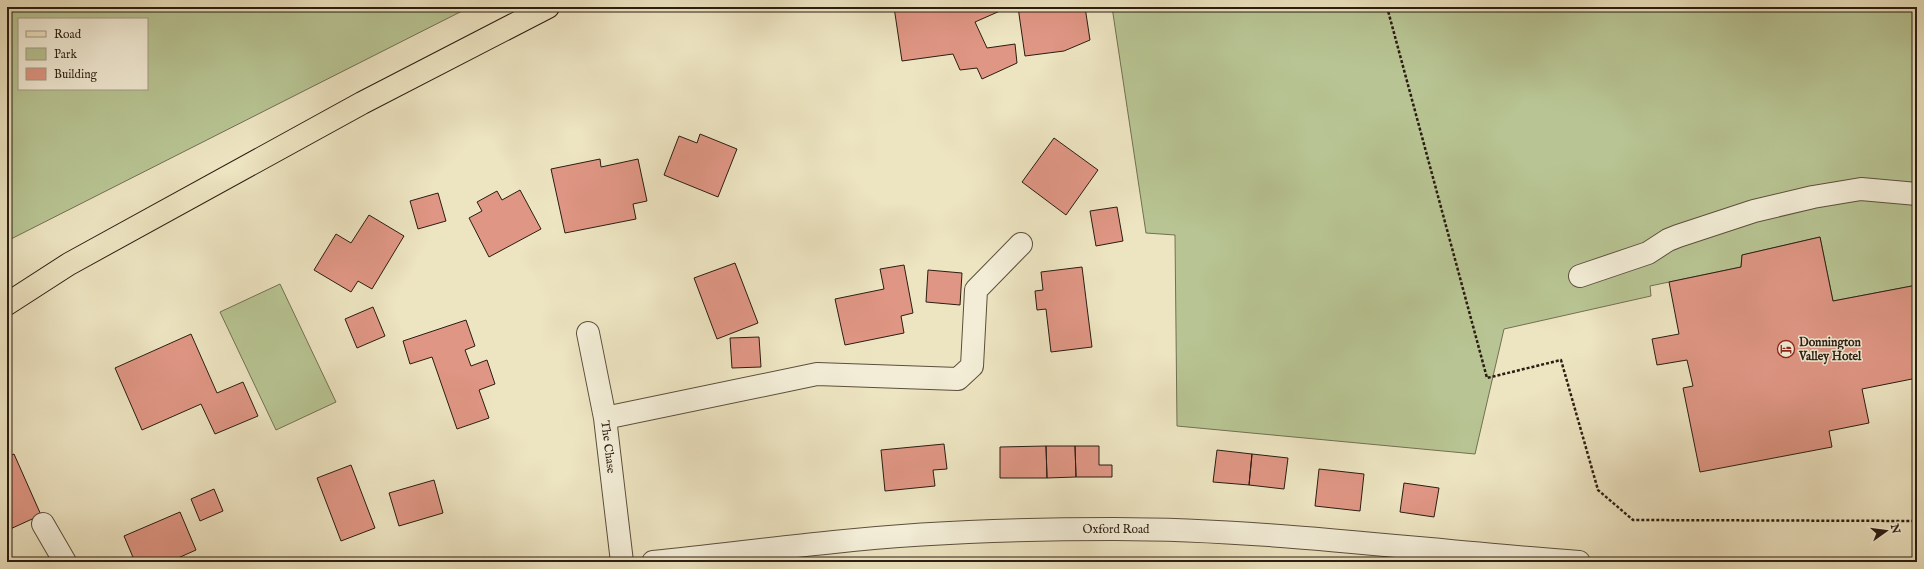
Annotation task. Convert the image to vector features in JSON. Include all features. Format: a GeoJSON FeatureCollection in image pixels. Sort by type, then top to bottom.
{"type":"FeatureCollection","features":[{"type":"Feature","properties":{"kind":"main road"},"geometry":{"type":"LineString","coordinates":[[7,304],[69,264],[362,103],[548,7]]}},
{"type":"Feature","properties":{"kind":"street"},"geometry":{"type":"LineString","coordinates":[[1580,276],[1648,253],[1668,240],[1678,236],[1774,205],[1860,189],[1917,194]]}},
{"type":"Feature","properties":{"kind":"street"},"geometry":{"type":"LineString","coordinates":[[605,418],[817,374],[958,379],[972,366],[976,290],[1022,244]]}},
{"type":"Feature","properties":{"kind":"street","name":"The Chase"},"geometry":{"type":"LineString","coordinates":[[588,333],[605,418],[622,562]]}},
{"type":"Feature","properties":{"kind":"street"},"geometry":{"type":"LineString","coordinates":[[43,524],[65,562]]}},
{"type":"Feature","properties":{"kind":"street","name":"Oxford Road"},"geometry":{"type":"LineString","coordinates":[[653,562],[834,542],[944,533],[1114,529],[1190,530],[1292,536],[1579,562]]}},
{"type":"Feature","properties":{"kind":"path"},"geometry":{"type":"LineString","coordinates":[[1387,7],[1487,378],[1561,360],[1598,490],[1633,520],[1917,521]]}},
{"type":"Feature","properties":{"kind":"green space"},"geometry":{"type":"Polygon","coordinates":[[[7,7],[470,7],[7,241],[7,7]]]}},
{"type":"Feature","properties":{"kind":"green space"},"geometry":{"type":"Polygon","coordinates":[[[1112,7],[1917,7],[1917,285],[1833,301],[1820,237],[1742,255],[1741,267],[1650,286],[1651,296],[1504,329],[1475,454],[1177,426],[1175,235],[1146,233],[1112,7]]]}},
{"type":"Feature","properties":{"kind":"green space"},"geometry":{"type":"Polygon","coordinates":[[[280,284],[336,402],[276,430],[220,312],[280,284]]]}},
{"type":"Feature","properties":{"kind":"building"},"geometry":{"type":"Polygon","coordinates":[[[894,7],[1009,7],[975,22],[987,48],[1015,44],[1017,63],[982,79],[977,68],[960,70],[953,54],[902,61],[894,7]]]}},
{"type":"Feature","properties":{"kind":"building"},"geometry":{"type":"Polygon","coordinates":[[[1018,7],[1085,7],[1090,40],[1064,51],[1025,56],[1018,7]]]}},
{"type":"Feature","properties":{"kind":"building"},"geometry":{"type":"Polygon","coordinates":[[[700,134],[737,149],[718,197],[664,175],[679,136],[697,143],[700,134]]]}},
{"type":"Feature","properties":{"kind":"building"},"geometry":{"type":"Polygon","coordinates":[[[1054,138],[1098,170],[1066,215],[1022,182],[1054,138]]]}},
{"type":"Feature","properties":{"kind":"building"},"geometry":{"type":"Polygon","coordinates":[[[600,159],[601,167],[638,159],[647,201],[633,204],[636,219],[565,233],[551,169],[600,159]]]}},
{"type":"Feature","properties":{"kind":"building"},"geometry":{"type":"Polygon","coordinates":[[[520,190],[541,229],[489,257],[469,218],[482,211],[477,202],[497,191],[502,200],[520,190]]]}},
{"type":"Feature","properties":{"kind":"building"},"geometry":{"type":"Polygon","coordinates":[[[438,193],[446,221],[418,229],[410,201],[438,193]]]}},
{"type":"Feature","properties":{"kind":"building"},"geometry":{"type":"Polygon","coordinates":[[[1117,207],[1123,241],[1096,246],[1090,211],[1117,207]]]}},
{"type":"Feature","properties":{"kind":"building"},"geometry":{"type":"Polygon","coordinates":[[[369,215],[404,236],[372,289],[358,281],[351,292],[314,270],[336,234],[351,243],[369,215]]]}},
{"type":"Feature","properties":{"kind":"building","name":"Donnington Valley Hotel"},"geometry":{"type":"Polygon","coordinates":[[[1820,237],[1833,301],[1917,285],[1917,378],[1862,389],[1869,423],[1829,431],[1832,447],[1700,472],[1683,388],[1693,386],[1687,360],[1657,365],[1652,339],[1679,334],[1669,282],[1741,267],[1742,255],[1820,237]]]}},
{"type":"Feature","properties":{"kind":"building"},"geometry":{"type":"Polygon","coordinates":[[[735,263],[758,323],[717,339],[694,278],[735,263]]]}},
{"type":"Feature","properties":{"kind":"building"},"geometry":{"type":"Polygon","coordinates":[[[904,265],[913,313],[901,316],[904,333],[845,345],[835,299],[884,289],[880,269],[904,265]]]}},
{"type":"Feature","properties":{"kind":"building"},"geometry":{"type":"Polygon","coordinates":[[[1082,267],[1092,347],[1051,352],[1046,309],[1037,310],[1035,291],[1043,290],[1041,272],[1082,267]]]}},
{"type":"Feature","properties":{"kind":"building"},"geometry":{"type":"Polygon","coordinates":[[[928,270],[962,273],[960,305],[926,302],[928,270]]]}},
{"type":"Feature","properties":{"kind":"building"},"geometry":{"type":"Polygon","coordinates":[[[373,307],[385,336],[357,348],[345,319],[373,307]]]}},
{"type":"Feature","properties":{"kind":"building"},"geometry":{"type":"Polygon","coordinates":[[[466,320],[475,346],[465,350],[471,366],[487,360],[495,384],[479,390],[489,418],[457,429],[432,357],[410,364],[403,341],[466,320]]]}},
{"type":"Feature","properties":{"kind":"building"},"geometry":{"type":"Polygon","coordinates":[[[191,334],[217,393],[243,382],[258,416],[215,434],[201,404],[142,430],[115,368],[191,334]]]}},
{"type":"Feature","properties":{"kind":"building"},"geometry":{"type":"Polygon","coordinates":[[[759,337],[761,367],[732,368],[730,338],[759,337]]]}},
{"type":"Feature","properties":{"kind":"building"},"geometry":{"type":"Polygon","coordinates":[[[944,444],[947,469],[933,470],[935,486],[885,491],[881,450],[944,444]]]}},
{"type":"Feature","properties":{"kind":"building"},"geometry":{"type":"Polygon","coordinates":[[[1046,446],[1075,446],[1076,477],[1047,478],[1046,446]]]}},
{"type":"Feature","properties":{"kind":"building"},"geometry":{"type":"Polygon","coordinates":[[[1046,446],[1047,478],[1000,478],[1000,447],[1046,446]]]}},
{"type":"Feature","properties":{"kind":"building"},"geometry":{"type":"Polygon","coordinates":[[[1075,446],[1099,446],[1099,465],[1112,465],[1112,477],[1076,477],[1075,446]]]}},
{"type":"Feature","properties":{"kind":"building"},"geometry":{"type":"Polygon","coordinates":[[[1217,450],[1252,454],[1249,485],[1213,482],[1217,450]]]}},
{"type":"Feature","properties":{"kind":"building"},"geometry":{"type":"Polygon","coordinates":[[[14,454],[41,515],[8,530],[7,457],[14,454]]]}},
{"type":"Feature","properties":{"kind":"building"},"geometry":{"type":"Polygon","coordinates":[[[1252,454],[1288,458],[1284,489],[1249,485],[1252,454]]]}},
{"type":"Feature","properties":{"kind":"building"},"geometry":{"type":"Polygon","coordinates":[[[351,465],[375,528],[341,541],[317,478],[351,465]]]}},
{"type":"Feature","properties":{"kind":"building"},"geometry":{"type":"Polygon","coordinates":[[[1319,469],[1364,474],[1360,511],[1315,506],[1319,469]]]}},
{"type":"Feature","properties":{"kind":"building"},"geometry":{"type":"Polygon","coordinates":[[[434,480],[443,513],[399,526],[389,493],[434,480]]]}},
{"type":"Feature","properties":{"kind":"building"},"geometry":{"type":"Polygon","coordinates":[[[1404,483],[1439,488],[1434,517],[1400,512],[1404,483]]]}},
{"type":"Feature","properties":{"kind":"building"},"geometry":{"type":"Polygon","coordinates":[[[214,489],[223,511],[200,521],[191,499],[214,489]]]}},
{"type":"Feature","properties":{"kind":"building"},"geometry":{"type":"Polygon","coordinates":[[[180,512],[196,550],[169,562],[135,562],[124,536],[180,512]]]}},
{"type":"Feature","properties":{"kind":"place","name":"Donnington Valley Hotel"},"geometry":{"type":"Point","coordinates":[1786,349]}}]}
